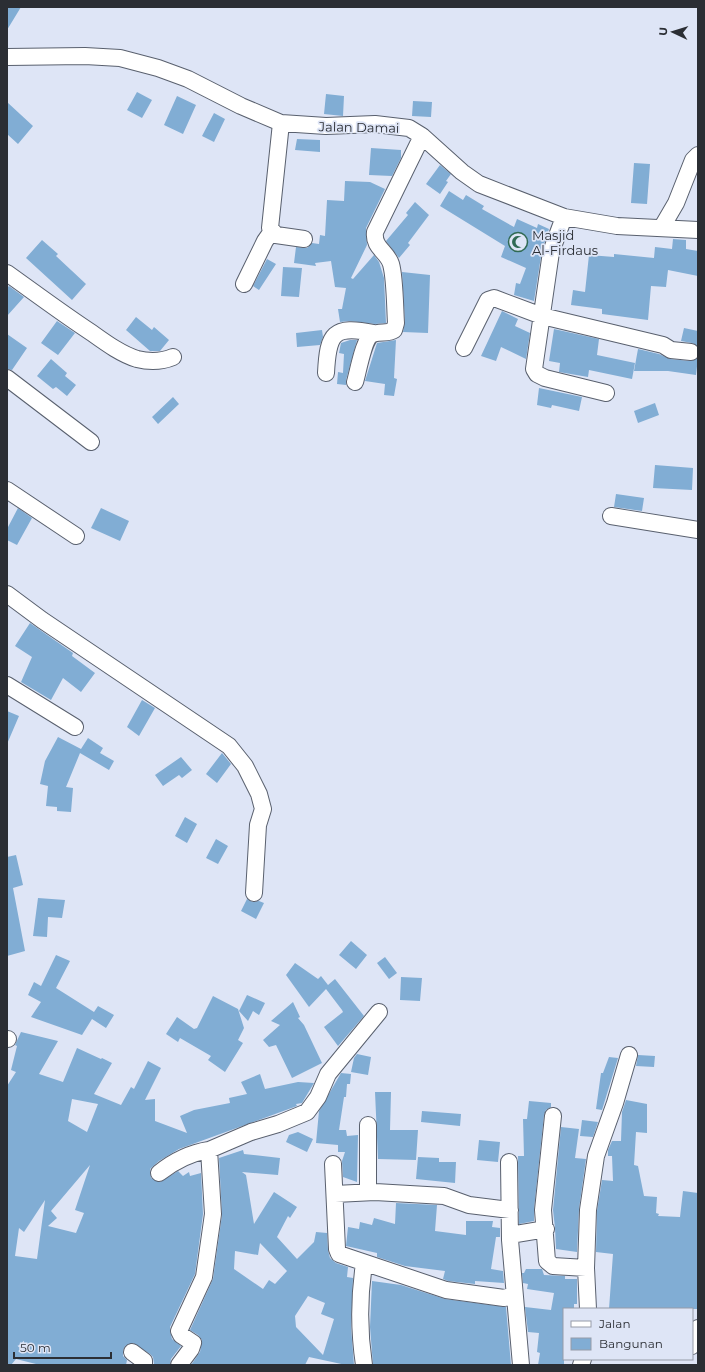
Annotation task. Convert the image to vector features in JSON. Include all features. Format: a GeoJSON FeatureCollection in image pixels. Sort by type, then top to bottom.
{"type":"FeatureCollection","features":[{"type":"Feature","properties":{"kind":"street","name":"Jalan Damai"},"geometry":{"type":"LineString","coordinates":[[9,60],[85,56],[120,58],[158,68],[188,79],[247,109],[282,123],[326,126],[375,124],[409,128],[422,136],[462,172],[479,184],[564,217],[617,226],[698,230]]}},
{"type":"Feature","properties":{"kind":"street"},"geometry":{"type":"LineString","coordinates":[[282,123],[270,228],[276,235],[304,238]]}},
{"type":"Feature","properties":{"kind":"street"},"geometry":{"type":"LineString","coordinates":[[326,373],[327,351],[331,338],[339,332],[356,330],[374,333],[390,332],[394,330],[396,323],[391,264],[377,246],[374,239],[375,232],[422,136]]}},
{"type":"Feature","properties":{"kind":"street"},"geometry":{"type":"LineString","coordinates":[[662,228],[676,203],[693,160],[698,155]]}},
{"type":"Feature","properties":{"kind":"street"},"geometry":{"type":"LineString","coordinates":[[564,217],[551,252],[534,369],[537,374],[606,393]]}},
{"type":"Feature","properties":{"kind":"street"},"geometry":{"type":"LineString","coordinates":[[244,284],[265,241],[272,231]]}},
{"type":"Feature","properties":{"kind":"street"},"geometry":{"type":"LineString","coordinates":[[7,273],[105,342],[128,355],[137,359],[157,361],[164,361],[173,357]]}},
{"type":"Feature","properties":{"kind":"street"},"geometry":{"type":"LineString","coordinates":[[464,348],[488,300],[494,298],[542,316],[663,345],[671,350],[691,352]]}},
{"type":"Feature","properties":{"kind":"street"},"geometry":{"type":"LineString","coordinates":[[355,382],[366,339],[374,333]]}},
{"type":"Feature","properties":{"kind":"street"},"geometry":{"type":"LineString","coordinates":[[7,378],[91,442]]}},
{"type":"Feature","properties":{"kind":"street"},"geometry":{"type":"LineString","coordinates":[[7,490],[76,536]]}},
{"type":"Feature","properties":{"kind":"street"},"geometry":{"type":"LineString","coordinates":[[611,516],[698,530]]}},
{"type":"Feature","properties":{"kind":"street"},"geometry":{"type":"LineString","coordinates":[[7,594],[42,620],[229,746],[245,766],[259,794],[263,809],[258,825],[254,893]]}},
{"type":"Feature","properties":{"kind":"street"},"geometry":{"type":"LineString","coordinates":[[7,685],[75,727]]}},
{"type":"Feature","properties":{"kind":"street"},"geometry":{"type":"LineString","coordinates":[[159,1173],[171,1163],[308,1112],[318,1097],[328,1074],[379,1012]]}},
{"type":"Feature","properties":{"kind":"street"},"geometry":{"type":"LineString","coordinates":[[588,1308],[586,1268],[588,1210],[596,1156],[615,1103],[629,1055]]}},
{"type":"Feature","properties":{"kind":"street"},"geometry":{"type":"LineString","coordinates":[[553,1116],[543,1210],[546,1229],[547,1261],[553,1266],[586,1268]]}},
{"type":"Feature","properties":{"kind":"street"},"geometry":{"type":"LineString","coordinates":[[368,1126],[368,1192]]}},
{"type":"Feature","properties":{"kind":"street"},"geometry":{"type":"LineString","coordinates":[[179,1365],[191,1349],[193,1343],[181,1335],[179,1331],[204,1276],[213,1214],[209,1150]]}},
{"type":"Feature","properties":{"kind":"street"},"geometry":{"type":"LineString","coordinates":[[509,1162],[510,1235],[521,1365]]}},
{"type":"Feature","properties":{"kind":"street"},"geometry":{"type":"LineString","coordinates":[[333,1164],[337,1249],[339,1254],[364,1264],[446,1290],[504,1298],[514,1295]]}},
{"type":"Feature","properties":{"kind":"street"},"geometry":{"type":"LineString","coordinates":[[334,1194],[368,1192],[444,1196],[469,1205],[510,1210]]}},
{"type":"Feature","properties":{"kind":"street"},"geometry":{"type":"LineString","coordinates":[[510,1235],[546,1229]]}},
{"type":"Feature","properties":{"kind":"street"},"geometry":{"type":"LineString","coordinates":[[364,1264],[360,1300],[361,1343],[364,1365]]}},
{"type":"Feature","properties":{"kind":"street"},"geometry":{"type":"LineString","coordinates":[[693,1343],[698,1328]]}},
{"type":"Feature","properties":{"kind":"street"},"geometry":{"type":"LineString","coordinates":[[132,1352],[144,1361],[144,1365]]}},
{"type":"Feature","properties":{"kind":"building"},"geometry":{"type":"Polygon","coordinates":[[[7,7],[21,7],[7,30],[7,7]]]}},
{"type":"Feature","properties":{"kind":"building"},"geometry":{"type":"Polygon","coordinates":[[[137,92],[152,100],[142,118],[127,110],[137,92]]]}},
{"type":"Feature","properties":{"kind":"building"},"geometry":{"type":"Polygon","coordinates":[[[326,94],[344,96],[343,116],[324,114],[326,94]]]}},
{"type":"Feature","properties":{"kind":"building"},"geometry":{"type":"Polygon","coordinates":[[[177,96],[196,105],[183,134],[164,125],[177,96]]]}},
{"type":"Feature","properties":{"kind":"building"},"geometry":{"type":"Polygon","coordinates":[[[413,101],[432,102],[431,117],[412,116],[413,101]]]}},
{"type":"Feature","properties":{"kind":"building"},"geometry":{"type":"Polygon","coordinates":[[[7,102],[33,126],[18,144],[7,134],[7,102]]]}},
{"type":"Feature","properties":{"kind":"building"},"geometry":{"type":"Polygon","coordinates":[[[214,113],[225,119],[214,142],[202,136],[214,113]]]}},
{"type":"Feature","properties":{"kind":"building"},"geometry":{"type":"Polygon","coordinates":[[[297,139],[320,140],[320,152],[295,150],[297,139]]]}},
{"type":"Feature","properties":{"kind":"building"},"geometry":{"type":"Polygon","coordinates":[[[371,148],[401,150],[401,158],[392,176],[369,175],[371,148]]]}},
{"type":"Feature","properties":{"kind":"building"},"geometry":{"type":"Polygon","coordinates":[[[634,163],[650,164],[647,204],[631,203],[634,163]]]}},
{"type":"Feature","properties":{"kind":"building"},"geometry":{"type":"Polygon","coordinates":[[[440,165],[451,174],[446,181],[448,182],[440,194],[426,184],[440,165]]]}},
{"type":"Feature","properties":{"kind":"building"},"geometry":{"type":"Polygon","coordinates":[[[345,181],[370,182],[385,189],[366,228],[367,245],[351,278],[353,279],[374,255],[379,262],[384,278],[386,323],[375,324],[350,321],[340,322],[338,309],[342,309],[346,288],[335,287],[331,261],[315,263],[316,266],[294,263],[296,247],[307,248],[312,243],[319,244],[320,235],[325,236],[327,200],[344,201],[345,181]]]}},
{"type":"Feature","properties":{"kind":"building"},"geometry":{"type":"Polygon","coordinates":[[[449,191],[463,200],[466,195],[484,206],[482,209],[514,227],[517,219],[537,228],[538,224],[549,229],[542,250],[534,301],[514,295],[516,283],[520,284],[526,268],[501,257],[505,246],[440,206],[449,191]]]}},
{"type":"Feature","properties":{"kind":"building"},"geometry":{"type":"Polygon","coordinates":[[[415,202],[429,215],[408,243],[410,245],[399,258],[386,241],[408,215],[406,213],[415,202]]]}},
{"type":"Feature","properties":{"kind":"building"},"geometry":{"type":"Polygon","coordinates":[[[673,239],[686,240],[686,249],[698,251],[698,276],[668,270],[666,287],[651,286],[648,320],[602,314],[602,309],[571,305],[573,290],[585,292],[589,255],[614,257],[614,254],[654,258],[655,247],[672,249],[673,239]]]}},
{"type":"Feature","properties":{"kind":"building"},"geometry":{"type":"Polygon","coordinates":[[[42,240],[58,254],[56,256],[86,284],[72,300],[26,258],[42,240]]]}},
{"type":"Feature","properties":{"kind":"building"},"geometry":{"type":"Polygon","coordinates":[[[267,259],[276,264],[259,290],[253,286],[267,259]]]}},
{"type":"Feature","properties":{"kind":"building"},"geometry":{"type":"Polygon","coordinates":[[[283,267],[302,268],[299,297],[281,296],[283,267]]]}},
{"type":"Feature","properties":{"kind":"building"},"geometry":{"type":"Polygon","coordinates":[[[402,272],[430,275],[428,333],[403,332],[405,322],[402,272]]]}},
{"type":"Feature","properties":{"kind":"building"},"geometry":{"type":"Polygon","coordinates":[[[9,286],[24,297],[7,316],[7,288],[9,286]]]}},
{"type":"Feature","properties":{"kind":"building"},"geometry":{"type":"Polygon","coordinates":[[[502,311],[518,319],[515,326],[530,333],[526,359],[501,347],[496,361],[481,356],[502,311]]]}},
{"type":"Feature","properties":{"kind":"building"},"geometry":{"type":"Polygon","coordinates":[[[136,317],[152,330],[154,327],[169,340],[160,351],[150,351],[126,330],[136,317]]]}},
{"type":"Feature","properties":{"kind":"building"},"geometry":{"type":"Polygon","coordinates":[[[57,321],[75,333],[58,355],[41,343],[57,321]]]}},
{"type":"Feature","properties":{"kind":"building"},"geometry":{"type":"Polygon","coordinates":[[[684,328],[698,331],[698,346],[681,341],[684,328]]]}},
{"type":"Feature","properties":{"kind":"building"},"geometry":{"type":"Polygon","coordinates":[[[554,329],[599,339],[597,355],[635,363],[632,379],[589,370],[588,377],[559,372],[560,363],[549,361],[554,329]]]}},
{"type":"Feature","properties":{"kind":"building"},"geometry":{"type":"Polygon","coordinates":[[[322,330],[323,337],[320,345],[297,347],[296,333],[322,330]]]}},
{"type":"Feature","properties":{"kind":"building"},"geometry":{"type":"Polygon","coordinates":[[[7,334],[27,348],[12,370],[7,369],[7,334]]]}},
{"type":"Feature","properties":{"kind":"building"},"geometry":{"type":"Polygon","coordinates":[[[350,340],[357,340],[346,385],[337,384],[338,372],[343,373],[344,354],[339,353],[341,343],[350,340]]]}},
{"type":"Feature","properties":{"kind":"building"},"geometry":{"type":"Polygon","coordinates":[[[396,340],[394,378],[397,379],[394,396],[384,395],[385,384],[365,381],[377,343],[396,340]]]}},
{"type":"Feature","properties":{"kind":"building"},"geometry":{"type":"Polygon","coordinates":[[[638,349],[659,354],[670,359],[690,361],[698,358],[696,375],[668,371],[634,371],[638,349]]]}},
{"type":"Feature","properties":{"kind":"building"},"geometry":{"type":"Polygon","coordinates":[[[51,359],[67,373],[65,376],[76,385],[67,396],[56,387],[53,389],[37,376],[51,359]]]}},
{"type":"Feature","properties":{"kind":"building"},"geometry":{"type":"Polygon","coordinates":[[[539,388],[582,397],[579,411],[552,405],[551,408],[537,405],[539,388]]]}},
{"type":"Feature","properties":{"kind":"building"},"geometry":{"type":"Polygon","coordinates":[[[173,397],[179,404],[158,424],[152,417],[173,397]]]}},
{"type":"Feature","properties":{"kind":"building"},"geometry":{"type":"Polygon","coordinates":[[[655,403],[659,415],[638,423],[634,411],[655,403]]]}},
{"type":"Feature","properties":{"kind":"building"},"geometry":{"type":"Polygon","coordinates":[[[655,465],[693,468],[692,490],[653,488],[655,465]]]}},
{"type":"Feature","properties":{"kind":"building"},"geometry":{"type":"Polygon","coordinates":[[[616,494],[644,498],[642,511],[614,507],[616,494]]]}},
{"type":"Feature","properties":{"kind":"building"},"geometry":{"type":"Polygon","coordinates":[[[18,508],[32,518],[17,545],[7,540],[7,529],[18,508]]]}},
{"type":"Feature","properties":{"kind":"building"},"geometry":{"type":"Polygon","coordinates":[[[101,508],[129,521],[120,541],[91,528],[101,508]]]}},
{"type":"Feature","properties":{"kind":"building"},"geometry":{"type":"Polygon","coordinates":[[[30,623],[73,653],[72,656],[95,673],[81,692],[63,678],[51,700],[21,682],[32,657],[15,646],[30,623]]]}},
{"type":"Feature","properties":{"kind":"building"},"geometry":{"type":"Polygon","coordinates":[[[142,700],[155,708],[139,736],[127,727],[142,700]]]}},
{"type":"Feature","properties":{"kind":"building"},"geometry":{"type":"Polygon","coordinates":[[[7,711],[19,716],[7,744],[7,711]]]}},
{"type":"Feature","properties":{"kind":"building"},"geometry":{"type":"Polygon","coordinates":[[[58,737],[81,749],[88,738],[103,748],[100,753],[114,761],[109,770],[80,753],[66,787],[73,788],[71,812],[57,811],[57,807],[46,806],[48,786],[40,784],[45,761],[58,737]]]}},
{"type":"Feature","properties":{"kind":"building"},"geometry":{"type":"Polygon","coordinates":[[[222,753],[231,764],[217,783],[206,774],[222,753]]]}},
{"type":"Feature","properties":{"kind":"building"},"geometry":{"type":"Polygon","coordinates":[[[181,757],[192,770],[182,778],[179,775],[163,786],[155,775],[181,757]]]}},
{"type":"Feature","properties":{"kind":"building"},"geometry":{"type":"Polygon","coordinates":[[[185,817],[197,824],[187,843],[175,836],[185,817]]]}},
{"type":"Feature","properties":{"kind":"building"},"geometry":{"type":"Polygon","coordinates":[[[216,839],[228,846],[218,864],[206,858],[216,839]]]}},
{"type":"Feature","properties":{"kind":"building"},"geometry":{"type":"Polygon","coordinates":[[[16,855],[23,885],[13,888],[25,951],[7,956],[7,857],[16,855]]]}},
{"type":"Feature","properties":{"kind":"building"},"geometry":{"type":"Polygon","coordinates":[[[38,898],[65,900],[62,918],[48,917],[47,937],[33,936],[38,898]]]}},
{"type":"Feature","properties":{"kind":"building"},"geometry":{"type":"Polygon","coordinates":[[[247,899],[253,902],[259,901],[264,903],[256,919],[241,911],[247,899]]]}},
{"type":"Feature","properties":{"kind":"building"},"geometry":{"type":"Polygon","coordinates":[[[351,941],[367,955],[356,969],[339,955],[351,941]]]}},
{"type":"Feature","properties":{"kind":"building"},"geometry":{"type":"Polygon","coordinates":[[[56,955],[70,961],[56,988],[94,1012],[98,1006],[114,1015],[106,1028],[92,1019],[82,1035],[31,1017],[41,1002],[28,995],[34,982],[41,986],[56,955]]]}},
{"type":"Feature","properties":{"kind":"building"},"geometry":{"type":"Polygon","coordinates":[[[385,957],[397,973],[389,979],[377,963],[385,957]]]}},
{"type":"Feature","properties":{"kind":"building"},"geometry":{"type":"Polygon","coordinates":[[[295,963],[318,979],[321,976],[328,985],[335,979],[364,1016],[338,1046],[324,1027],[343,1012],[342,1010],[326,989],[309,1007],[286,975],[295,963]]]}},
{"type":"Feature","properties":{"kind":"building"},"geometry":{"type":"Polygon","coordinates":[[[401,977],[422,978],[420,1001],[400,1000],[401,977]]]}},
{"type":"Feature","properties":{"kind":"building"},"geometry":{"type":"Polygon","coordinates":[[[247,995],[265,1003],[259,1015],[253,1011],[248,1021],[239,1011],[247,995]]]}},
{"type":"Feature","properties":{"kind":"building"},"geometry":{"type":"Polygon","coordinates":[[[213,996],[238,1009],[244,1028],[238,1040],[243,1043],[225,1072],[208,1060],[211,1056],[180,1038],[178,1042],[166,1034],[177,1017],[194,1029],[197,1028],[213,996]]]}},
{"type":"Feature","properties":{"kind":"building"},"geometry":{"type":"Polygon","coordinates":[[[293,1002],[300,1017],[298,1018],[304,1025],[322,1063],[292,1078],[276,1045],[269,1047],[263,1040],[280,1025],[271,1021],[293,1002]]]}},
{"type":"Feature","properties":{"kind":"building"},"geometry":{"type":"Polygon","coordinates":[[[21,1032],[58,1041],[39,1074],[63,1082],[77,1048],[112,1063],[94,1094],[121,1105],[131,1087],[134,1089],[148,1061],[161,1068],[145,1100],[155,1099],[155,1121],[187,1133],[180,1116],[194,1110],[230,1103],[229,1098],[247,1094],[241,1082],[260,1074],[265,1089],[298,1082],[314,1083],[302,1103],[296,1104],[297,1106],[179,1149],[159,1161],[150,1169],[151,1178],[160,1182],[178,1171],[183,1176],[189,1172],[190,1176],[201,1173],[203,1214],[195,1274],[170,1327],[172,1339],[181,1346],[171,1359],[170,1365],[154,1364],[153,1357],[150,1354],[133,1343],[125,1346],[123,1350],[123,1356],[127,1360],[126,1365],[40,1365],[16,1359],[11,1365],[7,1365],[7,1086],[16,1072],[11,1070],[17,1046],[15,1045],[21,1032]],[[72,1099],[68,1121],[87,1132],[98,1104],[72,1099]],[[90,1165],[51,1211],[57,1218],[48,1226],[76,1233],[84,1213],[75,1210],[90,1165]],[[45,1200],[24,1232],[19,1228],[15,1256],[37,1259],[45,1200]]]}},
{"type":"Feature","properties":{"kind":"building"},"geometry":{"type":"Polygon","coordinates":[[[357,1054],[371,1057],[368,1075],[351,1072],[354,1058],[357,1054]]]}},
{"type":"Feature","properties":{"kind":"building"},"geometry":{"type":"Polygon","coordinates":[[[638,1055],[655,1056],[654,1067],[636,1066],[638,1055]]]}},
{"type":"Feature","properties":{"kind":"building"},"geometry":{"type":"Polygon","coordinates":[[[609,1057],[618,1058],[602,1110],[596,1109],[601,1073],[603,1073],[609,1057]]]}},
{"type":"Feature","properties":{"kind":"building"},"geometry":{"type":"Polygon","coordinates":[[[341,1073],[351,1074],[350,1084],[347,1084],[346,1097],[344,1097],[339,1130],[346,1130],[347,1136],[358,1135],[357,1182],[343,1177],[342,1161],[345,1152],[338,1152],[338,1145],[316,1143],[319,1111],[341,1073]]]}},
{"type":"Feature","properties":{"kind":"building"},"geometry":{"type":"Polygon","coordinates":[[[375,1092],[391,1092],[390,1130],[418,1130],[416,1160],[378,1159],[375,1092]]]}},
{"type":"Feature","properties":{"kind":"building"},"geometry":{"type":"Polygon","coordinates":[[[626,1100],[647,1104],[647,1133],[636,1132],[634,1165],[638,1166],[644,1196],[657,1197],[656,1213],[659,1214],[658,1216],[680,1217],[683,1191],[698,1193],[698,1309],[609,1308],[613,1254],[596,1252],[597,1211],[602,1180],[613,1181],[612,1156],[608,1156],[608,1150],[612,1141],[621,1141],[622,1112],[626,1100]]]}},
{"type":"Feature","properties":{"kind":"building"},"geometry":{"type":"Polygon","coordinates":[[[529,1101],[551,1103],[551,1107],[546,1110],[544,1115],[534,1221],[519,1224],[518,1156],[524,1156],[523,1119],[527,1119],[529,1101]]]}},
{"type":"Feature","properties":{"kind":"building"},"geometry":{"type":"Polygon","coordinates":[[[422,1111],[461,1114],[460,1126],[421,1122],[422,1111]]]}},
{"type":"Feature","properties":{"kind":"building"},"geometry":{"type":"Polygon","coordinates":[[[582,1120],[598,1122],[593,1137],[580,1136],[582,1120]]]}},
{"type":"Feature","properties":{"kind":"building"},"geometry":{"type":"Polygon","coordinates":[[[561,1127],[579,1129],[575,1158],[586,1159],[579,1209],[577,1252],[556,1249],[553,1210],[561,1127]]]}},
{"type":"Feature","properties":{"kind":"building"},"geometry":{"type":"Polygon","coordinates":[[[298,1132],[313,1139],[307,1152],[286,1142],[289,1135],[298,1132]]]}},
{"type":"Feature","properties":{"kind":"building"},"geometry":{"type":"Polygon","coordinates":[[[479,1140],[500,1142],[498,1162],[477,1160],[479,1140]]]}},
{"type":"Feature","properties":{"kind":"building"},"geometry":{"type":"Polygon","coordinates":[[[243,1150],[244,1154],[280,1158],[278,1175],[242,1172],[246,1175],[254,1224],[274,1192],[297,1207],[290,1218],[288,1216],[277,1237],[297,1259],[314,1242],[316,1232],[327,1233],[330,1258],[336,1263],[348,1267],[347,1277],[353,1278],[351,1327],[354,1365],[346,1365],[309,1357],[305,1365],[191,1365],[200,1352],[202,1340],[198,1335],[190,1330],[213,1279],[222,1215],[219,1158],[243,1150]],[[260,1243],[258,1255],[235,1251],[234,1269],[263,1289],[269,1280],[275,1284],[287,1271],[260,1243]],[[308,1296],[295,1316],[296,1327],[323,1355],[334,1319],[321,1314],[325,1303],[308,1296]]]}},
{"type":"Feature","properties":{"kind":"building"},"geometry":{"type":"Polygon","coordinates":[[[418,1157],[439,1158],[439,1162],[456,1162],[455,1183],[416,1179],[418,1157]]]}},
{"type":"Feature","properties":{"kind":"building"},"geometry":{"type":"Polygon","coordinates":[[[396,1203],[437,1205],[435,1231],[466,1235],[466,1221],[493,1221],[492,1227],[500,1228],[500,1237],[496,1237],[491,1269],[503,1271],[504,1283],[475,1281],[475,1284],[448,1281],[443,1279],[445,1271],[405,1266],[377,1257],[377,1253],[346,1246],[348,1227],[359,1229],[360,1222],[372,1225],[374,1218],[395,1224],[396,1203]]]}},
{"type":"Feature","properties":{"kind":"building"},"geometry":{"type":"Polygon","coordinates":[[[526,1269],[542,1269],[544,1275],[565,1276],[565,1279],[577,1279],[577,1304],[574,1304],[574,1308],[563,1308],[564,1365],[538,1365],[540,1353],[537,1352],[539,1333],[528,1332],[525,1307],[551,1310],[554,1293],[527,1289],[528,1284],[523,1283],[522,1273],[524,1273],[526,1269]]]}},
{"type":"Feature","properties":{"kind":"building"},"geometry":{"type":"Polygon","coordinates":[[[372,1281],[401,1285],[445,1299],[506,1307],[511,1365],[373,1365],[370,1327],[372,1281]]]}},
{"type":"Feature","properties":{"kind":"place","name":"Masjid Al-Firdaus"},"geometry":{"type":"Point","coordinates":[518,242]}}]}
